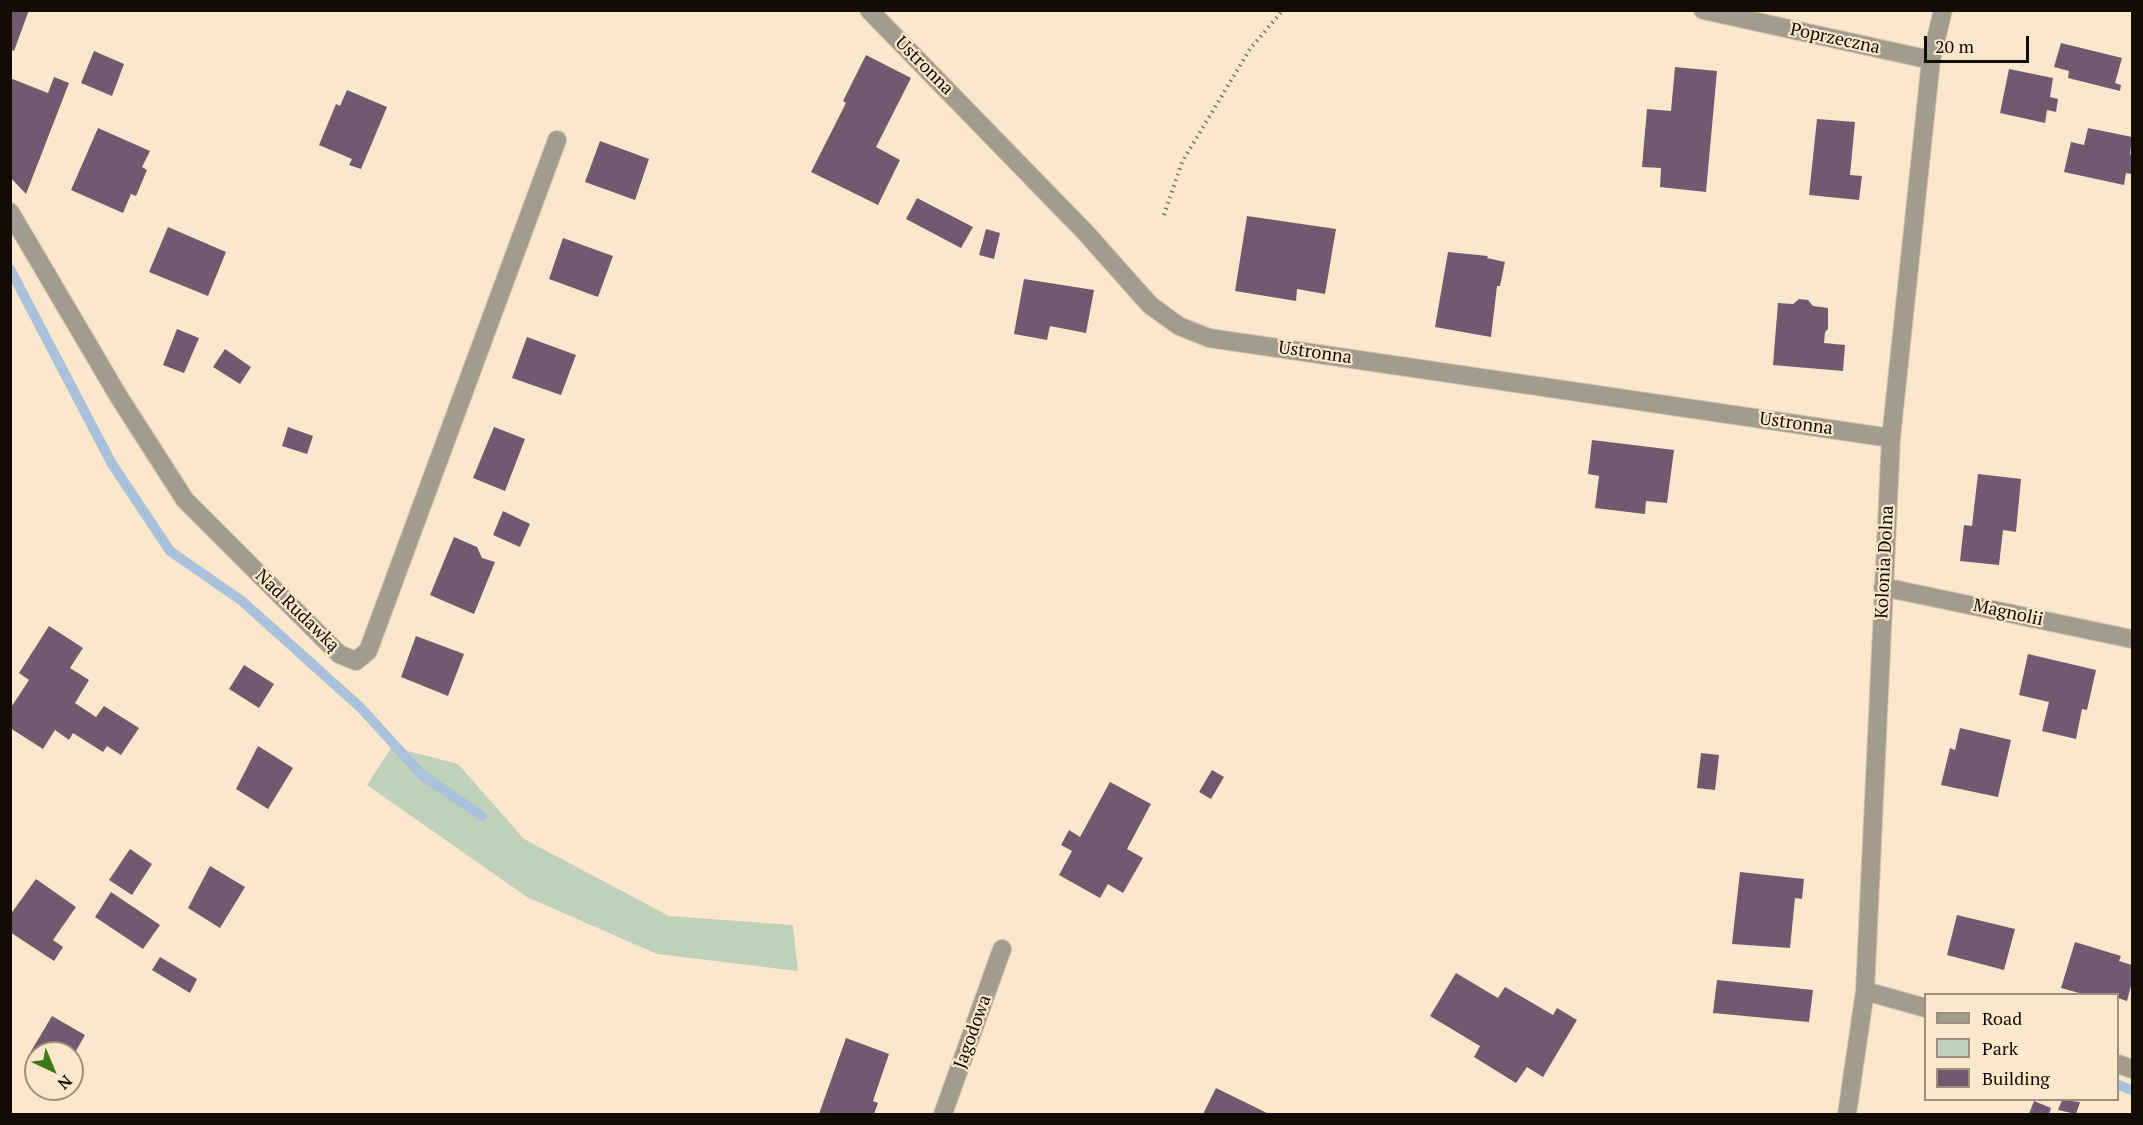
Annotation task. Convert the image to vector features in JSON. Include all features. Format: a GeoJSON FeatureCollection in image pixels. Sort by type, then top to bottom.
{"type":"FeatureCollection","features":[{"type":"Feature","properties":{"kind":"street","name":"Ustronna"},"geometry":{"type":"LineString","coordinates":[[869,10],[1085,232],[1150,305],[1179,326],[1209,338],[1891,438]]}},
{"type":"Feature","properties":{"kind":"street","name":"Poprzeczna"},"geometry":{"type":"LineString","coordinates":[[1703,10],[1931,60]]}},
{"type":"Feature","properties":{"kind":"street","name":"Kolonia Dolna"},"geometry":{"type":"LineString","coordinates":[[1847,1114],[1865,991],[1891,438],[1931,60],[1943,10]]}},
{"type":"Feature","properties":{"kind":"street","name":"Nad Rudawką"},"geometry":{"type":"LineString","coordinates":[[10,212],[149,446],[185,500],[339,654],[356,661],[368,651],[557,140]]}},
{"type":"Feature","properties":{"kind":"street","name":"Magnolii"},"geometry":{"type":"LineString","coordinates":[[1883,588],[2133,639]]}},
{"type":"Feature","properties":{"kind":"street","name":"Jagodowa"},"geometry":{"type":"LineString","coordinates":[[943,1114],[1002,949]]}},
{"type":"Feature","properties":{"kind":"street"},"geometry":{"type":"LineString","coordinates":[[1865,991],[1924,1007]]}},
{"type":"Feature","properties":{"kind":"path"},"geometry":{"type":"LineString","coordinates":[[1164,215],[1182,162],[1250,49],[1283,10]]}},
{"type":"Feature","properties":{"kind":"green space"},"geometry":{"type":"Polygon","coordinates":[[[392,747],[458,764],[524,839],[669,916],[793,925],[798,971],[657,954],[527,897],[367,785],[392,747]]]}},
{"type":"Feature","properties":{"kind":"building"},"geometry":{"type":"Polygon","coordinates":[[[10,10],[29,10],[14,51],[10,49],[10,10]]]}},
{"type":"Feature","properties":{"kind":"building"},"geometry":{"type":"Polygon","coordinates":[[[2061,43],[2122,58],[2115,83],[2121,85],[2120,91],[2068,78],[2069,71],[2054,67],[2061,43]]]}},
{"type":"Feature","properties":{"kind":"building"},"geometry":{"type":"Polygon","coordinates":[[[94,51],[124,64],[112,96],[81,83],[94,51]]]}},
{"type":"Feature","properties":{"kind":"building"},"geometry":{"type":"Polygon","coordinates":[[[866,55],[911,78],[876,147],[900,160],[878,205],[811,172],[846,103],[843,101],[866,55]]]}},
{"type":"Feature","properties":{"kind":"building"},"geometry":{"type":"Polygon","coordinates":[[[1675,67],[1717,71],[1706,192],[1660,187],[1661,168],[1642,167],[1647,109],[1671,111],[1675,67]]]}},
{"type":"Feature","properties":{"kind":"building"},"geometry":{"type":"Polygon","coordinates":[[[2009,69],[2053,78],[2050,97],[2058,99],[2056,112],[2047,110],[2045,123],[2000,113],[2009,69]]]}},
{"type":"Feature","properties":{"kind":"building"},"geometry":{"type":"Polygon","coordinates":[[[54,77],[69,83],[26,194],[10,177],[10,78],[48,93],[54,77]]]}},
{"type":"Feature","properties":{"kind":"building"},"geometry":{"type":"Polygon","coordinates":[[[347,90],[387,107],[361,169],[349,165],[352,159],[319,145],[336,104],[340,106],[347,90]]]}},
{"type":"Feature","properties":{"kind":"building"},"geometry":{"type":"Polygon","coordinates":[[[1817,119],[1855,122],[1850,175],[1862,176],[1859,200],[1809,195],[1817,119]]]}},
{"type":"Feature","properties":{"kind":"building"},"geometry":{"type":"Polygon","coordinates":[[[98,128],[150,151],[142,167],[147,170],[136,196],[131,194],[123,213],[71,190],[98,128]]]}},
{"type":"Feature","properties":{"kind":"building"},"geometry":{"type":"Polygon","coordinates":[[[2088,128],[2132,137],[2130,154],[2132,155],[2132,174],[2126,173],[2124,185],[2064,172],[2071,142],[2084,145],[2088,128]]]}},
{"type":"Feature","properties":{"kind":"building"},"geometry":{"type":"Polygon","coordinates":[[[600,141],[649,159],[635,200],[585,182],[600,141]]]}},
{"type":"Feature","properties":{"kind":"building"},"geometry":{"type":"Polygon","coordinates":[[[917,198],[973,227],[961,248],[906,219],[917,198]]]}},
{"type":"Feature","properties":{"kind":"building"},"geometry":{"type":"Polygon","coordinates":[[[1247,216],[1336,229],[1325,294],[1297,289],[1296,301],[1235,291],[1247,216]]]}},
{"type":"Feature","properties":{"kind":"building"},"geometry":{"type":"Polygon","coordinates":[[[168,227],[226,252],[208,296],[149,272],[168,227]]]}},
{"type":"Feature","properties":{"kind":"building"},"geometry":{"type":"Polygon","coordinates":[[[986,229],[1000,233],[994,259],[979,255],[986,229]]]}},
{"type":"Feature","properties":{"kind":"building"},"geometry":{"type":"Polygon","coordinates":[[[563,238],[613,256],[598,297],[549,279],[563,238]]]}},
{"type":"Feature","properties":{"kind":"building"},"geometry":{"type":"Polygon","coordinates":[[[1448,252],[1488,256],[1487,258],[1505,262],[1500,286],[1497,286],[1491,337],[1435,327],[1448,252]]]}},
{"type":"Feature","properties":{"kind":"building"},"geometry":{"type":"Polygon","coordinates":[[[1024,279],[1094,290],[1086,333],[1050,326],[1047,340],[1014,334],[1024,279]]]}},
{"type":"Feature","properties":{"kind":"building"},"geometry":{"type":"Polygon","coordinates":[[[1799,299],[1808,300],[1813,306],[1828,308],[1828,329],[1825,332],[1824,343],[1845,345],[1843,371],[1773,365],[1778,303],[1793,304],[1799,299]]]}},
{"type":"Feature","properties":{"kind":"building"},"geometry":{"type":"Polygon","coordinates":[[[177,329],[199,338],[184,373],[163,365],[177,329]]]}},
{"type":"Feature","properties":{"kind":"building"},"geometry":{"type":"Polygon","coordinates":[[[527,337],[576,355],[561,395],[512,378],[527,337]]]}},
{"type":"Feature","properties":{"kind":"building"},"geometry":{"type":"Polygon","coordinates":[[[225,349],[251,367],[240,384],[213,367],[225,349]]]}},
{"type":"Feature","properties":{"kind":"building"},"geometry":{"type":"Polygon","coordinates":[[[288,427],[313,436],[307,454],[282,446],[288,427]]]}},
{"type":"Feature","properties":{"kind":"building"},"geometry":{"type":"Polygon","coordinates":[[[494,427],[525,439],[505,491],[473,478],[494,427]]]}},
{"type":"Feature","properties":{"kind":"building"},"geometry":{"type":"Polygon","coordinates":[[[1592,440],[1674,450],[1667,503],[1646,501],[1645,514],[1595,508],[1599,476],[1588,474],[1592,440]]]}},
{"type":"Feature","properties":{"kind":"building"},"geometry":{"type":"Polygon","coordinates":[[[1978,474],[2021,479],[2016,532],[2003,530],[1999,565],[1960,561],[1964,525],[1972,526],[1978,474]]]}},
{"type":"Feature","properties":{"kind":"building"},"geometry":{"type":"Polygon","coordinates":[[[503,511],[530,524],[520,547],[493,535],[503,511]]]}},
{"type":"Feature","properties":{"kind":"building"},"geometry":{"type":"Polygon","coordinates":[[[454,537],[477,547],[482,558],[495,562],[474,614],[430,595],[454,537]]]}},
{"type":"Feature","properties":{"kind":"building"},"geometry":{"type":"Polygon","coordinates":[[[49,626],[83,648],[70,668],[89,680],[75,703],[96,717],[104,706],[139,728],[121,755],[107,746],[103,752],[73,733],[69,740],[55,730],[43,749],[10,728],[10,709],[29,680],[19,673],[49,626]]]}},
{"type":"Feature","properties":{"kind":"building"},"geometry":{"type":"Polygon","coordinates":[[[416,636],[464,654],[448,696],[401,677],[416,636]]]}},
{"type":"Feature","properties":{"kind":"building"},"geometry":{"type":"Polygon","coordinates":[[[2028,654],[2096,670],[2087,710],[2082,709],[2076,739],[2042,731],[2049,702],[2019,695],[2028,654]]]}},
{"type":"Feature","properties":{"kind":"building"},"geometry":{"type":"Polygon","coordinates":[[[244,665],[274,684],[259,708],[229,689],[244,665]]]}},
{"type":"Feature","properties":{"kind":"building"},"geometry":{"type":"Polygon","coordinates":[[[1960,728],[2011,740],[1998,797],[1941,785],[1950,748],[1955,750],[1960,728]]]}},
{"type":"Feature","properties":{"kind":"building"},"geometry":{"type":"Polygon","coordinates":[[[258,746],[293,768],[268,809],[236,789],[258,746]]]}},
{"type":"Feature","properties":{"kind":"building"},"geometry":{"type":"Polygon","coordinates":[[[1701,753],[1719,755],[1715,790],[1697,788],[1701,753]]]}},
{"type":"Feature","properties":{"kind":"building"},"geometry":{"type":"Polygon","coordinates":[[[1212,770],[1224,777],[1211,799],[1199,792],[1212,770]]]}},
{"type":"Feature","properties":{"kind":"building"},"geometry":{"type":"Polygon","coordinates":[[[1110,782],[1151,804],[1127,849],[1143,858],[1123,893],[1108,884],[1100,898],[1059,875],[1072,851],[1061,845],[1069,830],[1080,837],[1110,782]]]}},
{"type":"Feature","properties":{"kind":"building"},"geometry":{"type":"Polygon","coordinates":[[[130,849],[152,864],[132,895],[109,880],[130,849]]]}},
{"type":"Feature","properties":{"kind":"building"},"geometry":{"type":"Polygon","coordinates":[[[210,866],[245,887],[220,928],[188,908],[210,866]]]}},
{"type":"Feature","properties":{"kind":"building"},"geometry":{"type":"Polygon","coordinates":[[[1740,872],[1804,879],[1802,899],[1795,898],[1790,948],[1732,944],[1740,872]]]}},
{"type":"Feature","properties":{"kind":"building"},"geometry":{"type":"Polygon","coordinates":[[[36,879],[76,907],[53,940],[63,947],[54,961],[10,932],[10,915],[36,879]]]}},
{"type":"Feature","properties":{"kind":"building"},"geometry":{"type":"Polygon","coordinates":[[[111,892],[160,925],[143,949],[95,917],[111,892]]]}},
{"type":"Feature","properties":{"kind":"building"},"geometry":{"type":"Polygon","coordinates":[[[1957,915],[2015,929],[2004,970],[1947,955],[1957,915]]]}},
{"type":"Feature","properties":{"kind":"building"},"geometry":{"type":"Polygon","coordinates":[[[2075,942],[2121,956],[2119,961],[2132,965],[2132,982],[2127,1001],[2119,998],[2119,993],[2079,993],[2061,988],[2075,942]]]}},
{"type":"Feature","properties":{"kind":"building"},"geometry":{"type":"Polygon","coordinates":[[[160,957],[197,979],[190,993],[152,970],[160,957]]]}},
{"type":"Feature","properties":{"kind":"building"},"geometry":{"type":"Polygon","coordinates":[[[1456,973],[1498,998],[1505,987],[1553,1015],[1557,1008],[1577,1020],[1543,1077],[1527,1067],[1516,1083],[1474,1057],[1480,1046],[1430,1016],[1456,973]]]}},
{"type":"Feature","properties":{"kind":"building"},"geometry":{"type":"Polygon","coordinates":[[[1717,980],[1813,990],[1809,1022],[1713,1013],[1717,980]]]}},
{"type":"Feature","properties":{"kind":"building"},"geometry":{"type":"Polygon","coordinates":[[[52,1016],[85,1035],[82,1041],[37,1041],[52,1016]]]}},
{"type":"Feature","properties":{"kind":"building"},"geometry":{"type":"Polygon","coordinates":[[[846,1038],[889,1054],[873,1101],[878,1103],[874,1114],[819,1114],[846,1038]]]}},
{"type":"Feature","properties":{"kind":"building"},"geometry":{"type":"Polygon","coordinates":[[[1216,1088],[1269,1114],[1203,1114],[1216,1088]]]}},
{"type":"Feature","properties":{"kind":"building"},"geometry":{"type":"Polygon","coordinates":[[[2034,1101],[2051,1108],[2049,1114],[2029,1114],[2034,1101]]]}},
{"type":"Feature","properties":{"kind":"building"},"geometry":{"type":"Polygon","coordinates":[[[2062,1101],[2080,1102],[2076,1114],[2058,1110],[2062,1101]]]}},
{"type":"Feature","properties":{"kind":"waterway"},"geometry":{"type":"LineString","coordinates":[[10,269],[112,464],[170,551],[242,601],[361,708],[422,775],[482,816]]}},
{"type":"Feature","properties":{"kind":"waterway"},"geometry":{"type":"LineString","coordinates":[[2119,1085],[2132,1090]]}}]}
